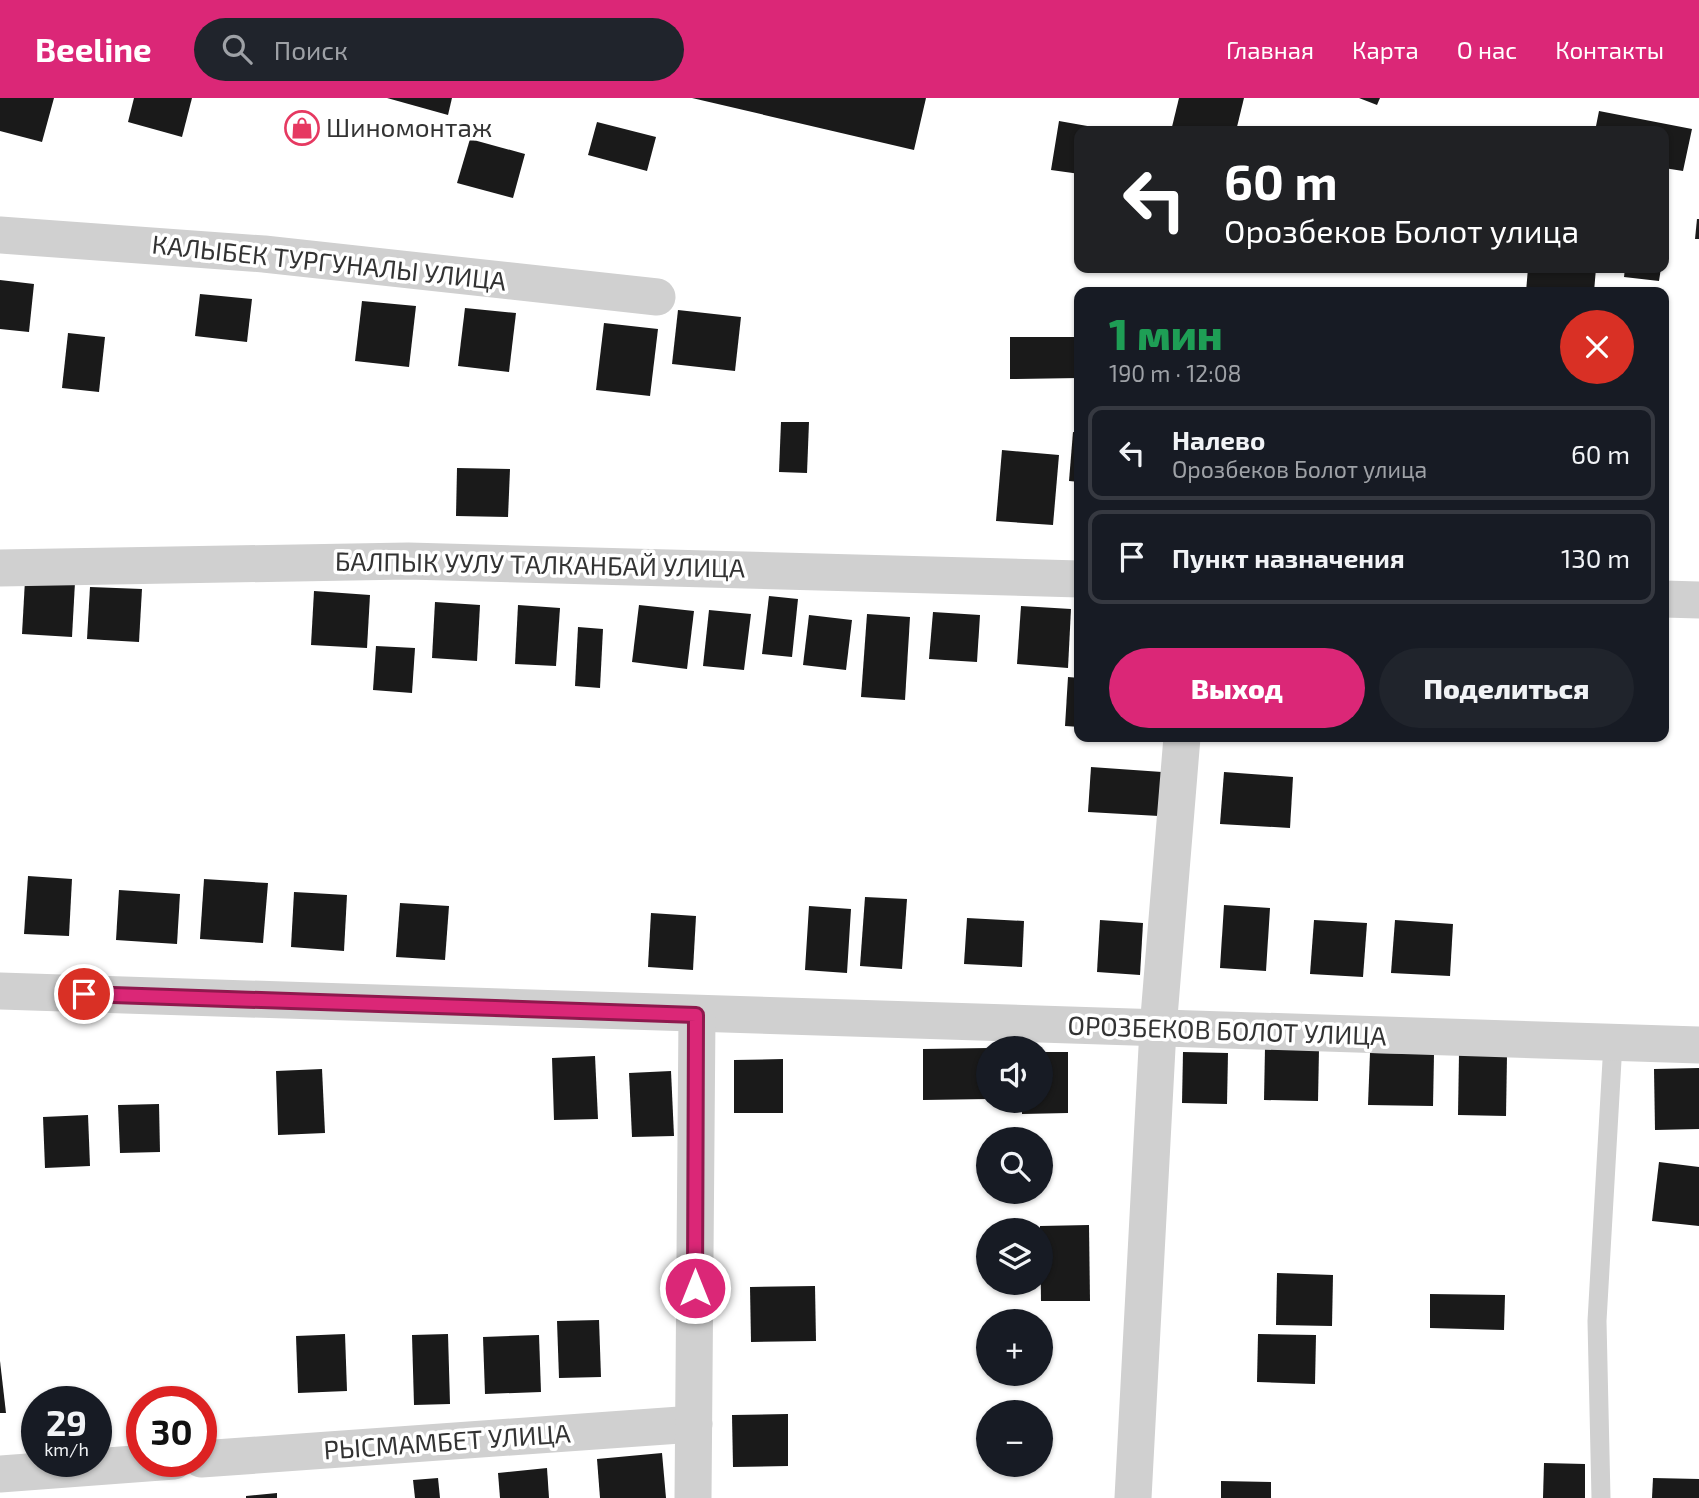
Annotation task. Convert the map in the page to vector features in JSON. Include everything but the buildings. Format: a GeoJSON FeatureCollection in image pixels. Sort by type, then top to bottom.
{"type":"FeatureCollection","features":[{"type":"Feature","properties":{"kind":"street","name":"КАЛЫБЕК ТУРГУНАЛЫ УЛИЦА"},"geometry":{"type":"LineString","coordinates":[[0,235],[264,254],[657,297]]}},
{"type":"Feature","properties":{"kind":"street","name":"БАЛПЫК УУЛУ ТАЛКАНБАЙ УЛИЦА"},"geometry":{"type":"LineString","coordinates":[[0,568],[408,561],[1074,579]]}},
{"type":"Feature","properties":{"kind":"street"},"geometry":{"type":"LineString","coordinates":[[1669,599],[1699,600]]}},
{"type":"Feature","properties":{"kind":"street"},"geometry":{"type":"LineString","coordinates":[[1133,1498],[1158,1029],[1182,742]]}},
{"type":"Feature","properties":{"kind":"street","name":"ОРОЗБЕКОВ БОЛОТ УЛИЦА"},"geometry":{"type":"LineString","coordinates":[[0,991],[1699,1045]]}},
{"type":"Feature","properties":{"kind":"street"},"geometry":{"type":"LineString","coordinates":[[693,1498],[696,1015]]}},
{"type":"Feature","properties":{"kind":"street","name":"РЫСМАМБЕТ УЛИЦА"},"geometry":{"type":"LineString","coordinates":[[217,1458],[694,1424]]}},
{"type":"Feature","properties":{"kind":"street"},"geometry":{"type":"LineString","coordinates":[[0,1474],[126,1465]]}},
{"type":"Feature","properties":{"kind":"lane"},"geometry":{"type":"LineString","coordinates":[[1601,1498],[1597,1321],[1613,1043]]}},
{"type":"Feature","properties":{"kind":"place","name":"Шиномонтаж"},"geometry":{"type":"Point","coordinates":[302,128]}},
{"type":"Feature","properties":{"kind":"route"},"geometry":{"type":"LineString","coordinates":[[84,994],[696,1015],[695,1288]]}}]}
